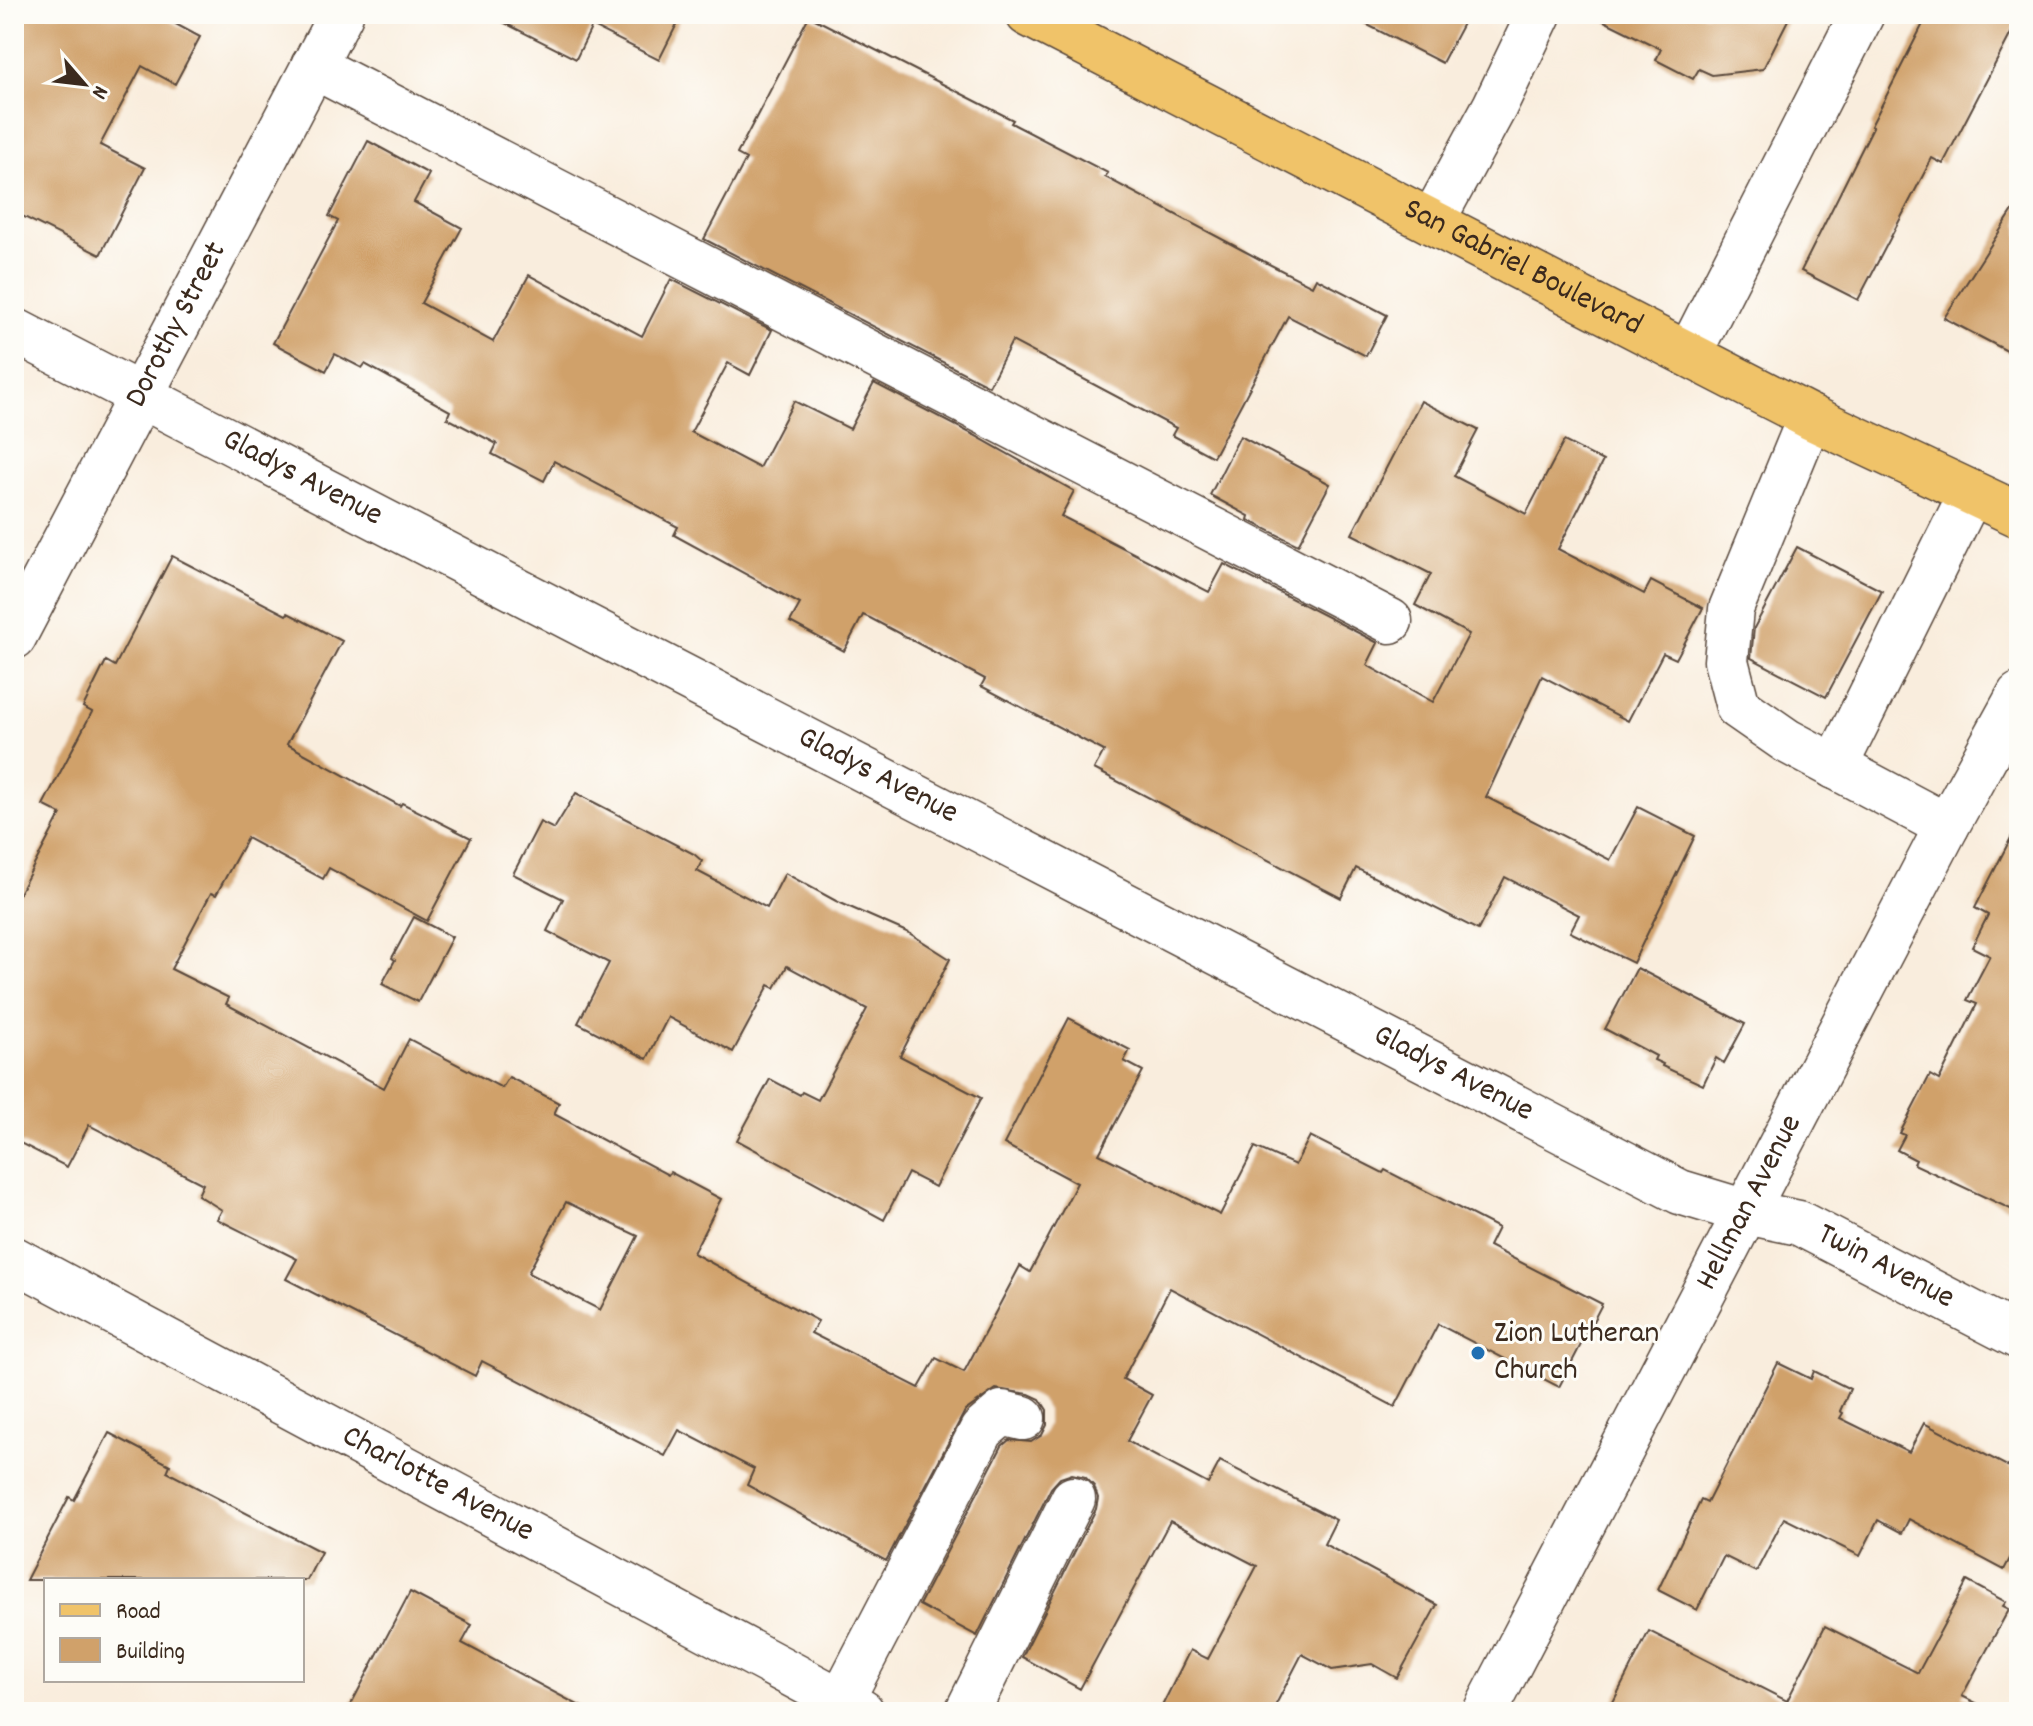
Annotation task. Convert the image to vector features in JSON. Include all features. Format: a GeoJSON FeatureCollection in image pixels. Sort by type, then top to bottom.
{"type":"FeatureCollection","features":[{"type":"Feature","properties":{"kind":"main road","name":"San Gabriel Boulevard"},"geometry":{"type":"LineString","coordinates":[[1028,14],[1810,417],[2019,515]]}},
{"type":"Feature","properties":{"kind":"street","name":"Dorothy Street"},"geometry":{"type":"LineString","coordinates":[[14,637],[341,14]]}},
{"type":"Feature","properties":{"kind":"street"},"geometry":{"type":"LineString","coordinates":[[1432,222],[1495,106],[1539,14]]}},
{"type":"Feature","properties":{"kind":"street"},"geometry":{"type":"LineString","coordinates":[[1689,354],[1862,14]]}},
{"type":"Feature","properties":{"kind":"street"},"geometry":{"type":"LineString","coordinates":[[313,66],[1390,621]]}},
{"type":"Feature","properties":{"kind":"street","name":"Gladys Avenue"},"geometry":{"type":"LineString","coordinates":[[14,330],[1680,1192],[1746,1212]]}},
{"type":"Feature","properties":{"kind":"street"},"geometry":{"type":"LineString","coordinates":[[1810,417],[1731,609],[1726,661],[1738,707],[1787,741],[1947,826]]}},
{"type":"Feature","properties":{"kind":"street"},"geometry":{"type":"LineString","coordinates":[[1835,767],[1971,493]]}},
{"type":"Feature","properties":{"kind":"street","name":"Hellman Avenue"},"geometry":{"type":"LineString","coordinates":[[1485,1712],[1947,826],[2019,695]]}},
{"type":"Feature","properties":{"kind":"street","name":"Twin Avenue"},"geometry":{"type":"LineString","coordinates":[[1746,1212],[1799,1223],[2019,1337]]}},
{"type":"Feature","properties":{"kind":"street","name":"Charlotte Avenue"},"geometry":{"type":"LineString","coordinates":[[14,1259],[852,1707]]}},
{"type":"Feature","properties":{"kind":"street"},"geometry":{"type":"LineString","coordinates":[[852,1707],[982,1430],[1002,1413],[1023,1418]]}},
{"type":"Feature","properties":{"kind":"street"},"geometry":{"type":"LineString","coordinates":[[967,1712],[1073,1499]]}},
{"type":"Feature","properties":{"kind":"building"},"geometry":{"type":"Polygon","coordinates":[[[14,14],[157,14],[200,37],[175,84],[142,66],[100,145],[145,168],[100,255],[14,212],[14,14]]]}},
{"type":"Feature","properties":{"kind":"building"},"geometry":{"type":"Polygon","coordinates":[[[487,14],[682,14],[659,60],[592,26],[576,59],[487,14]]]}},
{"type":"Feature","properties":{"kind":"building"},"geometry":{"type":"Polygon","coordinates":[[[1346,14],[1468,14],[1442,63],[1346,14]]]}},
{"type":"Feature","properties":{"kind":"building"},"geometry":{"type":"Polygon","coordinates":[[[1590,14],[1791,14],[1763,69],[1712,75],[1699,69],[1693,79],[1656,60],[1661,49],[1590,14]]]}},
{"type":"Feature","properties":{"kind":"building"},"geometry":{"type":"Polygon","coordinates":[[[1928,14],[2019,14],[2019,18],[1943,164],[1932,158],[1858,300],[1801,271],[1928,14]]]}},
{"type":"Feature","properties":{"kind":"building"},"geometry":{"type":"Polygon","coordinates":[[[809,16],[1013,120],[1011,123],[1108,173],[1105,177],[1263,261],[1312,286],[1316,278],[1387,315],[1366,356],[1288,316],[1213,457],[1172,435],[1176,428],[1012,341],[989,386],[704,239],[746,159],[737,154],[809,16]]]}},
{"type":"Feature","properties":{"kind":"building"},"geometry":{"type":"Polygon","coordinates":[[[368,141],[429,174],[414,202],[462,228],[421,303],[493,342],[529,275],[642,336],[671,279],[772,330],[750,375],[728,363],[691,432],[759,468],[794,401],[850,429],[874,383],[1074,491],[1061,516],[1209,592],[1224,564],[1378,643],[1367,665],[1433,702],[1469,634],[1415,605],[1431,574],[1352,534],[1421,401],[1478,430],[1454,476],[1526,514],[1564,441],[1603,461],[1558,549],[1644,594],[1651,581],[1703,608],[1676,659],[1663,653],[1628,721],[1542,676],[1486,797],[1610,860],[1638,807],[1695,836],[1633,963],[1570,932],[1579,915],[1505,877],[1478,930],[1356,868],[1341,898],[1094,769],[1104,751],[981,686],[985,679],[870,618],[863,615],[844,651],[790,622],[800,604],[674,535],[678,527],[554,461],[544,481],[492,454],[497,444],[447,418],[450,411],[365,364],[362,368],[335,354],[326,371],[273,343],[338,221],[329,216],[368,141]]]}},
{"type":"Feature","properties":{"kind":"building"},"geometry":{"type":"Polygon","coordinates":[[[2019,201],[2019,327],[2009,352],[1944,318],[2019,201]]]}},
{"type":"Feature","properties":{"kind":"building"},"geometry":{"type":"Polygon","coordinates":[[[1240,436],[1330,484],[1298,545],[1248,520],[1249,516],[1210,495],[1240,436]]]}},
{"type":"Feature","properties":{"kind":"building"},"geometry":{"type":"Polygon","coordinates":[[[1797,547],[1882,591],[1826,697],[1751,658],[1754,628],[1797,547]]]}},
{"type":"Feature","properties":{"kind":"building"},"geometry":{"type":"Polygon","coordinates":[[[172,556],[342,641],[287,744],[400,806],[402,803],[471,838],[427,921],[329,868],[323,879],[247,838],[216,895],[211,893],[171,969],[229,998],[226,1004],[384,1088],[409,1039],[502,1088],[509,1077],[559,1103],[554,1114],[668,1175],[670,1172],[721,1199],[693,1253],[818,1321],[811,1333],[919,1388],[936,1358],[964,1372],[1020,1266],[1030,1272],[1077,1183],[1004,1144],[1069,1018],[1130,1050],[1124,1061],[1143,1071],[1099,1154],[1220,1215],[1255,1147],[1295,1165],[1310,1136],[1383,1173],[1385,1170],[1498,1228],[1489,1246],[1602,1304],[1559,1387],[1438,1324],[1395,1407],[1170,1288],[1123,1379],[1152,1395],[1127,1441],[1208,1484],[1220,1461],[1336,1520],[1324,1544],[1437,1605],[1397,1678],[1372,1664],[1332,1670],[1302,1654],[1272,1712],[1159,1712],[1190,1650],[1208,1659],[1257,1566],[1170,1521],[1080,1689],[1022,1657],[1096,1509],[1098,1498],[1094,1486],[1085,1477],[1072,1474],[1060,1478],[1051,1488],[977,1636],[919,1605],[1002,1446],[1009,1440],[1031,1442],[1042,1435],[1047,1425],[1047,1410],[1040,1399],[1029,1394],[996,1389],[965,1411],[886,1561],[747,1485],[754,1469],[679,1430],[665,1456],[482,1361],[475,1376],[286,1279],[297,1259],[217,1219],[222,1210],[198,1195],[203,1184],[89,1125],[67,1167],[14,1140],[14,903],[61,814],[43,805],[92,712],[83,707],[106,661],[115,666],[172,556]],[[566,1202],[528,1273],[600,1310],[638,1236],[566,1202]]]}},
{"type":"Feature","properties":{"kind":"building"},"geometry":{"type":"Polygon","coordinates":[[[576,793],[694,854],[702,861],[697,871],[767,908],[785,873],[836,901],[909,933],[950,959],[900,1056],[981,1098],[935,1187],[908,1173],[884,1220],[737,1140],[770,1079],[800,1095],[802,1092],[818,1100],[867,1009],[787,966],[775,988],[769,985],[733,1052],[668,1017],[647,1059],[578,1023],[609,963],[547,931],[563,899],[513,874],[540,822],[554,829],[576,793]]]}},
{"type":"Feature","properties":{"kind":"building"},"geometry":{"type":"Polygon","coordinates":[[[2019,822],[2019,1213],[1914,1164],[1916,1160],[1897,1150],[1905,1135],[1900,1133],[1930,1075],[1939,1080],[1977,1004],[1967,1000],[1990,956],[1972,947],[1988,915],[1975,908],[2019,822]]]}},
{"type":"Feature","properties":{"kind":"building"},"geometry":{"type":"Polygon","coordinates":[[[414,917],[452,937],[418,1002],[382,984],[414,917]]]}},
{"type":"Feature","properties":{"kind":"building"},"geometry":{"type":"Polygon","coordinates":[[[1637,968],[1745,1024],[1724,1063],[1716,1058],[1703,1085],[1662,1066],[1654,1060],[1656,1056],[1605,1029],[1637,968]]]}},
{"type":"Feature","properties":{"kind":"building"},"geometry":{"type":"Polygon","coordinates":[[[1778,1363],[1811,1379],[1814,1371],[1850,1389],[1840,1418],[1909,1452],[1924,1423],[2019,1472],[2019,1541],[2004,1570],[1909,1519],[1902,1533],[1878,1520],[1860,1556],[1784,1518],[1756,1572],[1724,1556],[1697,1610],[1658,1590],[1701,1500],[1707,1503],[1778,1363]]]}},
{"type":"Feature","properties":{"kind":"building"},"geometry":{"type":"Polygon","coordinates":[[[109,1433],[170,1465],[167,1472],[321,1552],[307,1580],[26,1580],[69,1497],[74,1500],[109,1433]]]}},
{"type":"Feature","properties":{"kind":"building"},"geometry":{"type":"Polygon","coordinates":[[[1967,1581],[2006,1602],[2003,1606],[2009,1609],[1962,1696],[1994,1712],[1608,1712],[1649,1631],[1787,1701],[1825,1626],[1918,1673],[1967,1581]]]}},
{"type":"Feature","properties":{"kind":"building"},"geometry":{"type":"Polygon","coordinates":[[[410,1592],[472,1625],[462,1643],[591,1712],[347,1712],[410,1592]]]}},
{"type":"Feature","properties":{"kind":"place","name":"Zion Lutheran Church"},"geometry":{"type":"Point","coordinates":[1478,1353]}}]}
